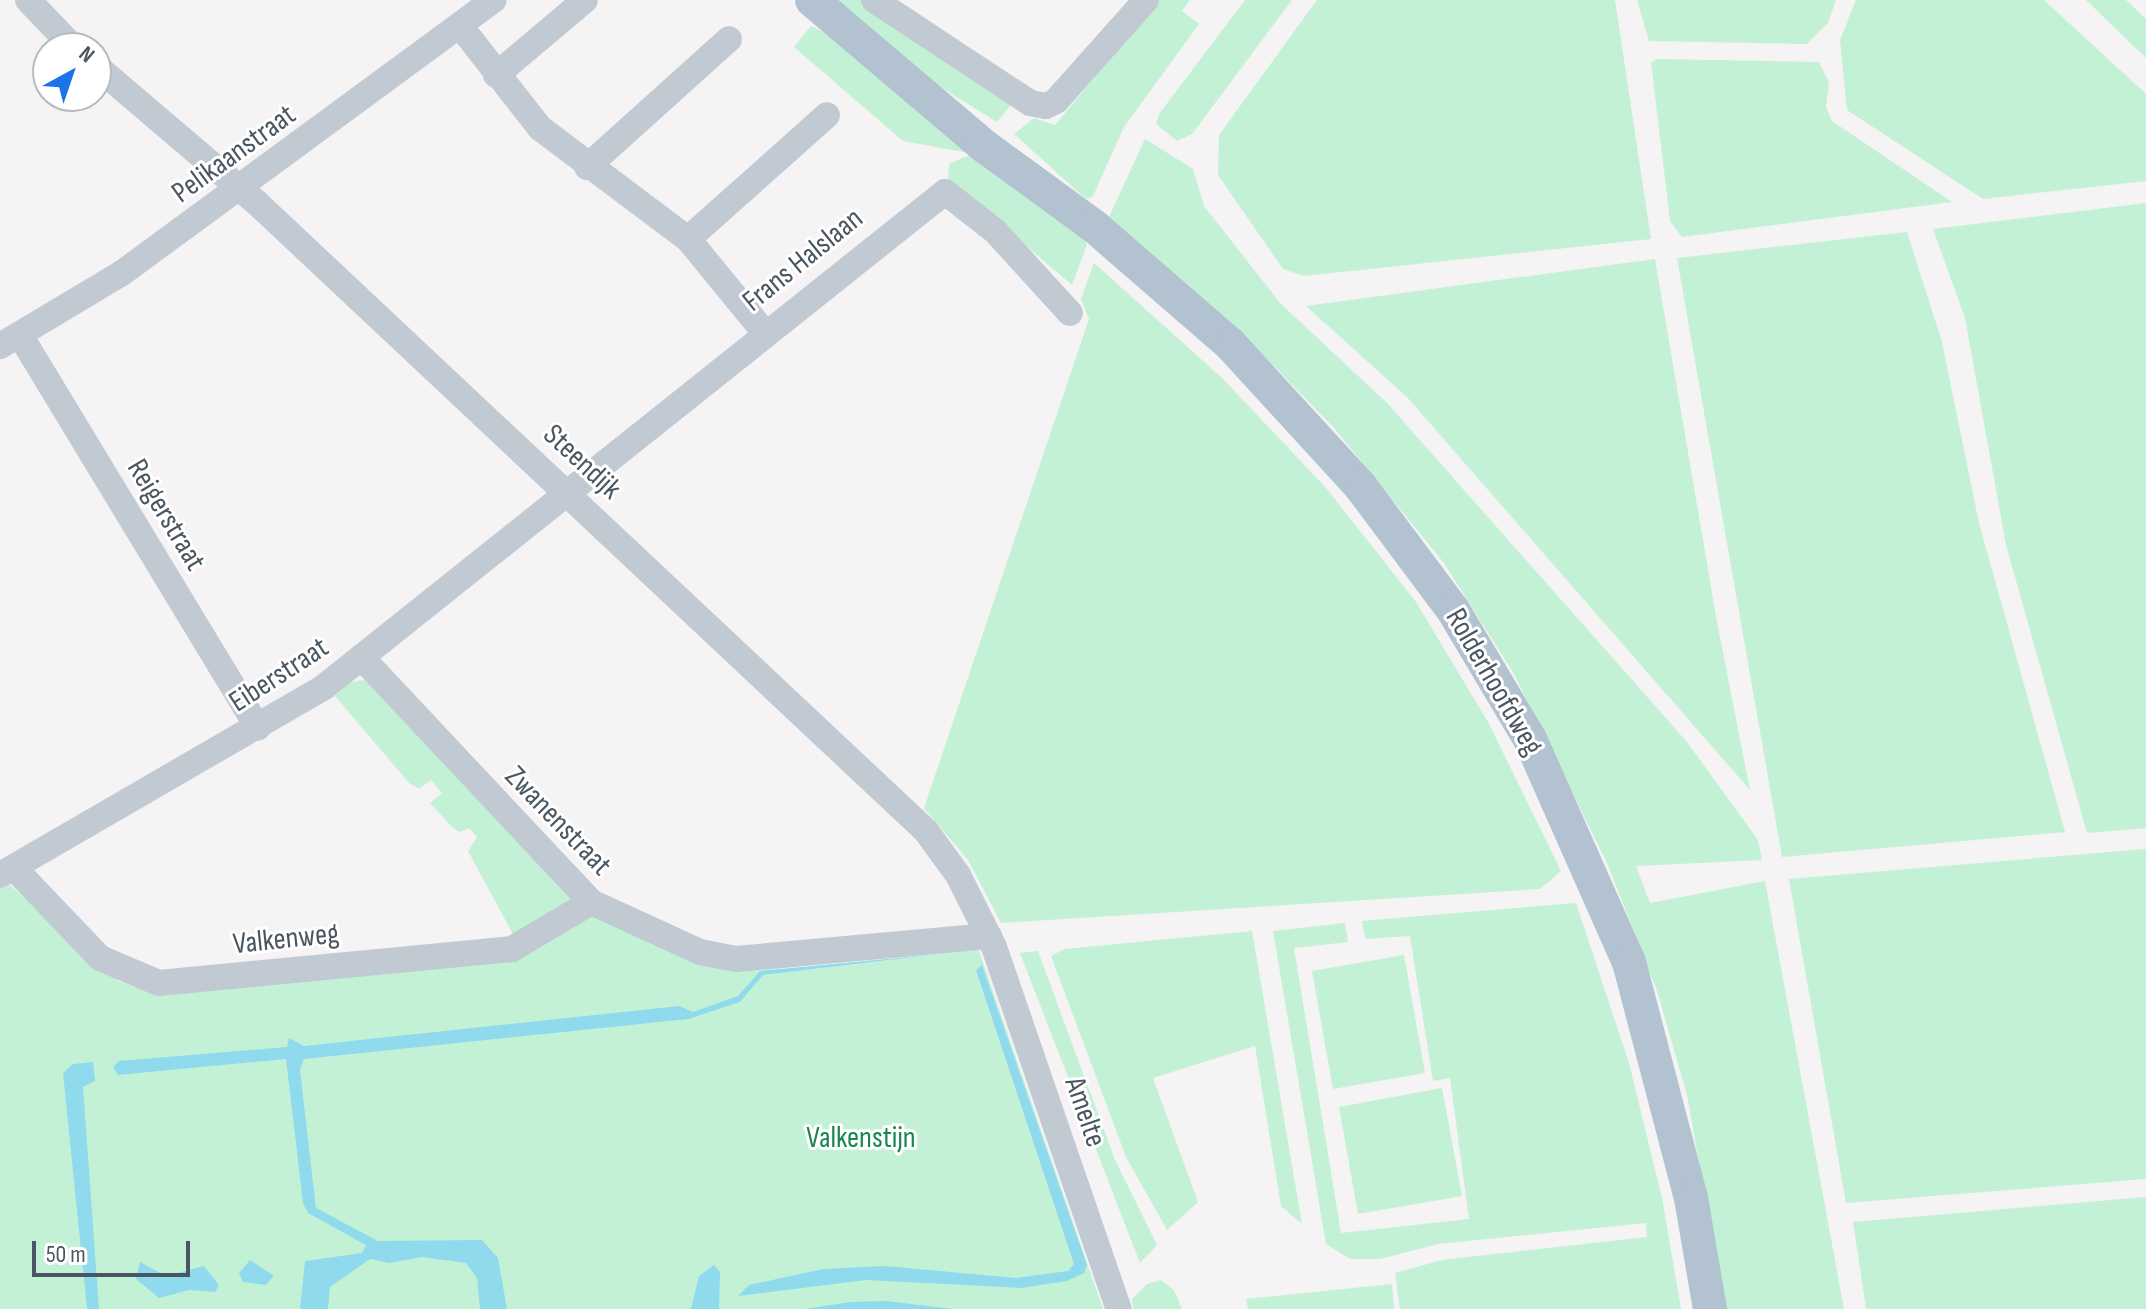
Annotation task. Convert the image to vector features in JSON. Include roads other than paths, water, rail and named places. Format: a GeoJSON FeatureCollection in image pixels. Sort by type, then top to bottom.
{"type":"FeatureCollection","features":[{"type":"Feature","properties":{"kind":"main road","name":"Rolderhoofdweg"},"geometry":{"type":"LineString","coordinates":[[814,1],[923,89],[984,146],[1049,190],[1180,297],[1300,416],[1434,584],[1530,739],[1629,962],[1691,1198],[1710,1309]]}},
{"type":"Feature","properties":{"kind":"street"},"geometry":{"type":"LineString","coordinates":[[28,0],[59,32]]}},
{"type":"Feature","properties":{"kind":"street","name":"Pelikaanstraat"},"geometry":{"type":"LineString","coordinates":[[10,341],[122,273],[241,189],[494,0]]}},
{"type":"Feature","properties":{"kind":"street"},"geometry":{"type":"LineString","coordinates":[[496,75],[585,0]]}},
{"type":"Feature","properties":{"kind":"street"},"geometry":{"type":"LineString","coordinates":[[874,0],[1030,103],[1046,106],[1056,101],[1143,1]]}},
{"type":"Feature","properties":{"kind":"street"},"geometry":{"type":"LineString","coordinates":[[461,27],[540,128],[587,167],[688,239],[764,332]]}},
{"type":"Feature","properties":{"kind":"street"},"geometry":{"type":"LineString","coordinates":[[587,167],[729,39]]}},
{"type":"Feature","properties":{"kind":"street","name":"Steendijk"},"geometry":{"type":"LineString","coordinates":[[112,80],[241,189],[926,831],[958,875],[989,936]]}},
{"type":"Feature","properties":{"kind":"street"},"geometry":{"type":"LineString","coordinates":[[688,239],[827,115]]}},
{"type":"Feature","properties":{"kind":"street","name":"Frans Halslaan"},"geometry":{"type":"LineString","coordinates":[[567,492],[764,332],[945,192],[995,231],[1070,313]]}},
{"type":"Feature","properties":{"kind":"street","name":"Reigerstraat"},"geometry":{"type":"LineString","coordinates":[[10,341],[258,728]]}},
{"type":"Feature","properties":{"kind":"street","name":"Eiberstraat"},"geometry":{"type":"LineString","coordinates":[[8,872],[258,728],[363,659],[567,492]]}},
{"type":"Feature","properties":{"kind":"street","name":"Zwanenstraat"},"geometry":{"type":"LineString","coordinates":[[363,659],[591,902],[719,958],[989,936]]}},
{"type":"Feature","properties":{"kind":"street","name":"Valkenweg"},"geometry":{"type":"LineString","coordinates":[[8,872],[100,958],[159,983],[512,949],[591,902]]}},
{"type":"Feature","properties":{"kind":"street","name":"Amelte"},"geometry":{"type":"LineString","coordinates":[[989,936],[1119,1309]]}},
{"type":"Feature","properties":{"kind":"water"},"geometry":{"type":"Polygon","coordinates":[[[939,954],[763,975],[740,1002],[688,1019],[304,1059],[300,1070],[316,1208],[378,1241],[482,1240],[498,1258],[507,1309],[480,1309],[477,1278],[466,1263],[422,1257],[389,1263],[370,1259],[330,1287],[328,1309],[300,1309],[305,1261],[362,1253],[366,1245],[308,1213],[303,1203],[286,1059],[118,1075],[113,1067],[119,1061],[287,1047],[289,1038],[304,1046],[679,1006],[693,1012],[738,996],[760,971],[939,954]]]}},
{"type":"Feature","properties":{"kind":"water"},"geometry":{"type":"Polygon","coordinates":[[[982,965],[1087,1265],[1084,1273],[1067,1281],[1021,1288],[866,1280],[738,1296],[749,1285],[823,1269],[885,1266],[1016,1278],[1068,1271],[1074,1264],[976,970],[982,965]]]}},
{"type":"Feature","properties":{"kind":"water"},"geometry":{"type":"Polygon","coordinates":[[[93,1062],[95,1081],[83,1087],[99,1309],[87,1309],[63,1073],[73,1064],[93,1062]]]}},
{"type":"Feature","properties":{"kind":"water"},"geometry":{"type":"Polygon","coordinates":[[[250,1260],[274,1276],[266,1285],[243,1282],[239,1273],[250,1260]]]}},
{"type":"Feature","properties":{"kind":"water"},"geometry":{"type":"Polygon","coordinates":[[[140,1262],[166,1276],[204,1266],[219,1285],[215,1292],[189,1290],[159,1298],[136,1279],[140,1262]]]}},
{"type":"Feature","properties":{"kind":"water"},"geometry":{"type":"Polygon","coordinates":[[[714,1265],[720,1272],[719,1309],[691,1309],[699,1276],[714,1265]]]}},
{"type":"Feature","properties":{"kind":"water"},"geometry":{"type":"Polygon","coordinates":[[[886,1301],[953,1309],[804,1309],[851,1302],[886,1301]]]}},
{"type":"Feature","properties":{"kind":"park label","name":"Valkenstijn"},"geometry":{"type":"Point","coordinates":[861,1138]}}]}
